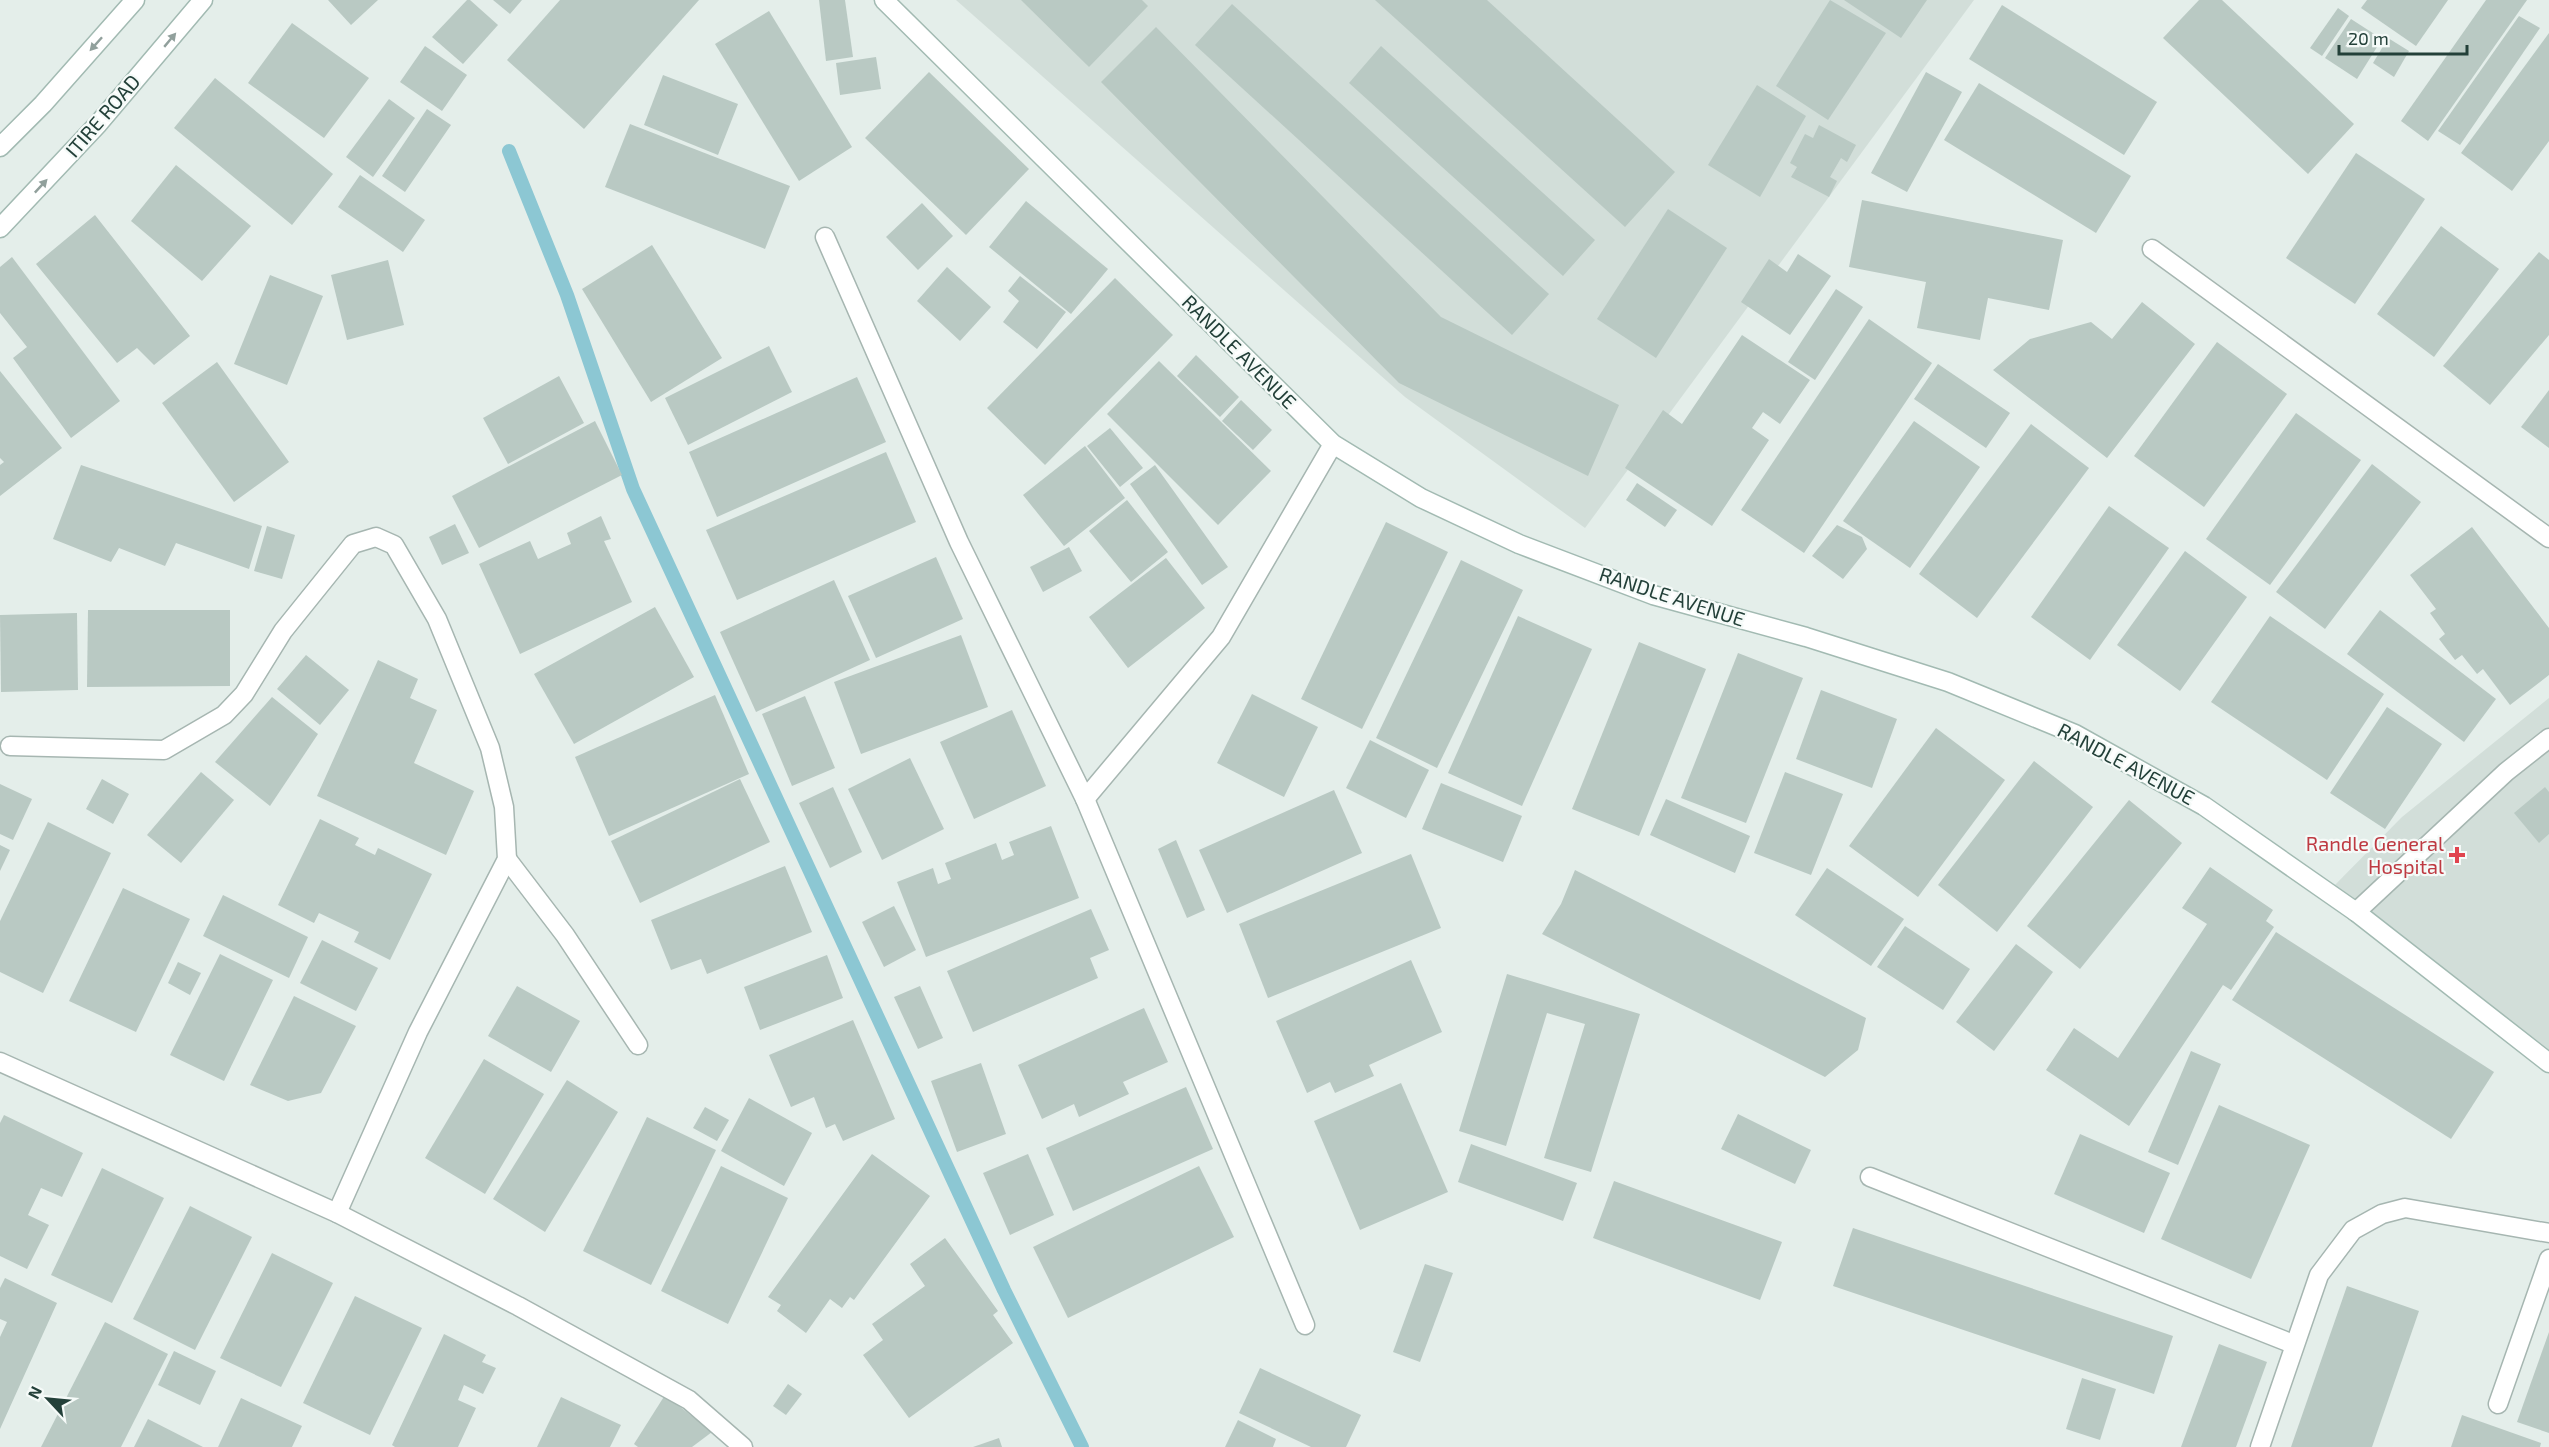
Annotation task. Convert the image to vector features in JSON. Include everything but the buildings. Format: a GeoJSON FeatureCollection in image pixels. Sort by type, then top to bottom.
{"type":"FeatureCollection","features":[{"type":"Feature","properties":{"kind":"street"},"geometry":{"type":"LineString","coordinates":[[0,147],[43,104],[135,0]]}},
{"type":"Feature","properties":{"kind":"street","name":"ITIRE ROAD"},"geometry":{"type":"LineString","coordinates":[[0,228],[98,123],[202,0]]}},
{"type":"Feature","properties":{"kind":"street","name":"RANDLE AVENUE"},"geometry":{"type":"LineString","coordinates":[[884,0],[1333,444],[1421,498],[1519,544],[1653,595],[1806,637],[1948,682],[2075,734],[2204,806],[2356,912],[2549,1063]]}},
{"type":"Feature","properties":{"kind":"street"},"geometry":{"type":"LineString","coordinates":[[825,237],[959,542],[1085,799],[1305,1325]]}},
{"type":"Feature","properties":{"kind":"street"},"geometry":{"type":"LineString","coordinates":[[2152,249],[2549,538]]}},
{"type":"Feature","properties":{"kind":"street"},"geometry":{"type":"LineString","coordinates":[[1085,799],[1221,637],[1333,444]]}},
{"type":"Feature","properties":{"kind":"street"},"geometry":{"type":"LineString","coordinates":[[10,746],[164,750],[224,715],[244,694],[283,631],[353,544],[376,537],[394,545],[437,619],[490,748],[504,807],[507,859],[418,1032],[337,1213]]}},
{"type":"Feature","properties":{"kind":"street"},"geometry":{"type":"LineString","coordinates":[[2356,912],[2506,772],[2549,738]]}},
{"type":"Feature","properties":{"kind":"street"},"geometry":{"type":"LineString","coordinates":[[507,859],[565,935],[638,1045]]}},
{"type":"Feature","properties":{"kind":"street"},"geometry":{"type":"LineString","coordinates":[[0,1062],[337,1213],[518,1306],[689,1400],[743,1447]]}},
{"type":"Feature","properties":{"kind":"street"},"geometry":{"type":"LineString","coordinates":[[1870,1177],[2293,1344]]}},
{"type":"Feature","properties":{"kind":"street"},"geometry":{"type":"LineString","coordinates":[[2260,1447],[2293,1344],[2319,1275],[2353,1230],[2382,1214],[2405,1208],[2549,1233]]}},
{"type":"Feature","properties":{"kind":"street"},"geometry":{"type":"LineString","coordinates":[[2498,1404],[2549,1259]]}},
{"type":"Feature","properties":{"kind":"shaded area"},"geometry":{"type":"Polygon","coordinates":[[[956,0],[1974,0],[1585,528],[1405,397],[956,0]]]}},
{"type":"Feature","properties":{"kind":"shaded area","name":"Randle General Hospital"},"geometry":{"type":"Polygon","coordinates":[[[2549,698],[2549,1057],[2327,893],[2402,817],[2549,698]]]}},
{"type":"Feature","properties":{"kind":"waterway"},"geometry":{"type":"LineString","coordinates":[[509,151],[567,295],[633,489],[1004,1290],[1082,1447]]}},
{"type":"Feature","properties":{"kind":"place","name":"Randle General Hospital"},"geometry":{"type":"Point","coordinates":[2457,855]}}]}
